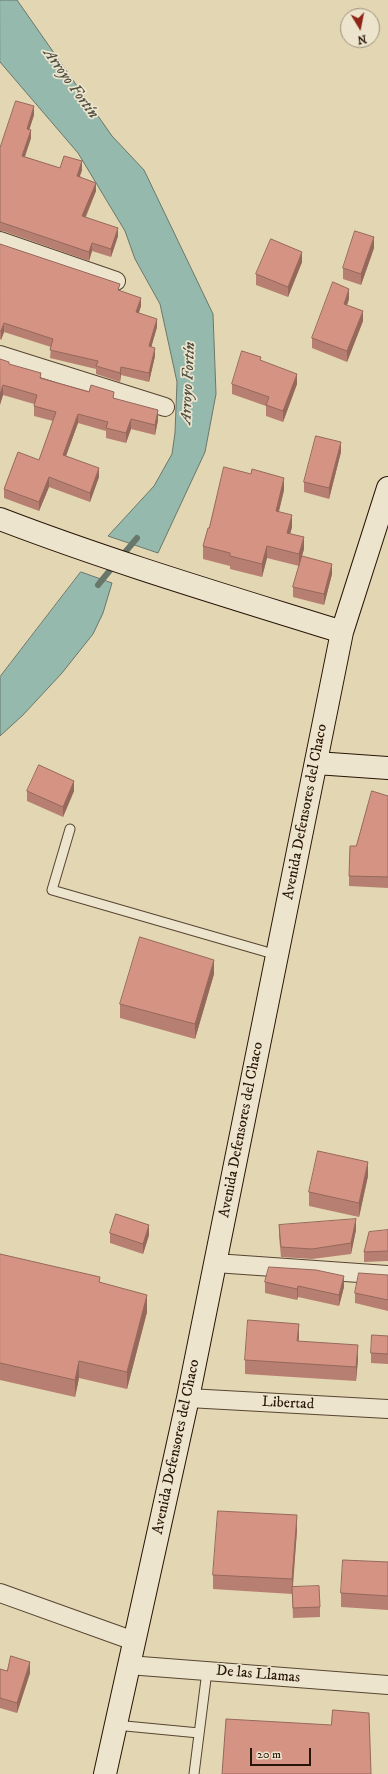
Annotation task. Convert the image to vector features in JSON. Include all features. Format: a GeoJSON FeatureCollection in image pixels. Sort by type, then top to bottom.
{"type":"FeatureCollection","features":[{"type":"Feature","properties":{"kind":"main road","name":"Avenida Defensores del Chaco"},"geometry":{"type":"LineString","coordinates":[[105,1774],[188,1398],[342,632],[388,488]]}},
{"type":"Feature","properties":{"kind":"main road"},"geometry":{"type":"LineString","coordinates":[[0,519],[76,548],[342,632]]}},
{"type":"Feature","properties":{"kind":"main road"},"geometry":{"type":"LineString","coordinates":[[316,763],[388,768]]}},
{"type":"Feature","properties":{"kind":"street"},"geometry":{"type":"LineString","coordinates":[[0,241],[116,281]]}},
{"type":"Feature","properties":{"kind":"street"},"geometry":{"type":"LineString","coordinates":[[0,354],[165,407]]}},
{"type":"Feature","properties":{"kind":"street"},"geometry":{"type":"LineString","coordinates":[[215,1263],[388,1274]]}},
{"type":"Feature","properties":{"kind":"street","name":"Libertad"},"geometry":{"type":"LineString","coordinates":[[188,1398],[388,1409]]}},
{"type":"Feature","properties":{"kind":"street"},"geometry":{"type":"LineString","coordinates":[[0,1593],[134,1641]]}},
{"type":"Feature","properties":{"kind":"street","name":"De las Llamas"},"geometry":{"type":"LineString","coordinates":[[128,1665],[388,1685]]}},
{"type":"Feature","properties":{"kind":"lane"},"geometry":{"type":"LineString","coordinates":[[70,829],[52,890],[278,955]]}},
{"type":"Feature","properties":{"kind":"lane"},"geometry":{"type":"LineString","coordinates":[[194,1774],[207,1671]]}},
{"type":"Feature","properties":{"kind":"lane"},"geometry":{"type":"LineString","coordinates":[[115,1726],[199,1733]]}},
{"type":"Feature","properties":{"kind":"water"},"geometry":{"type":"Polygon","coordinates":[[[0,0],[17,0],[112,136],[144,170],[213,314],[216,394],[205,452],[158,553],[108,536],[154,486],[172,454],[175,433],[177,382],[160,304],[135,259],[125,231],[78,153],[0,62],[0,0]]]}},
{"type":"Feature","properties":{"kind":"water"},"geometry":{"type":"Polygon","coordinates":[[[81,572],[112,583],[103,613],[93,634],[62,673],[23,715],[0,736],[0,677],[81,572]]]}},
{"type":"Feature","properties":{"kind":"building"},"geometry":{"type":"Polygon","coordinates":[[[16,101],[34,106],[27,129],[31,130],[22,156],[60,168],[64,156],[82,161],[77,176],[96,183],[82,216],[118,228],[111,249],[92,243],[89,252],[0,222],[0,148],[16,101]]]}},
{"type":"Feature","properties":{"kind":"building"},"geometry":{"type":"Polygon","coordinates":[[[355,231],[374,237],[361,274],[343,268],[355,231]]]}},
{"type":"Feature","properties":{"kind":"building"},"geometry":{"type":"Polygon","coordinates":[[[271,239],[302,252],[288,287],[256,274],[271,239]]]}},
{"type":"Feature","properties":{"kind":"building"},"geometry":{"type":"Polygon","coordinates":[[[0,244],[120,284],[118,290],[141,298],[136,312],[157,319],[149,346],[155,348],[149,373],[121,367],[120,373],[96,366],[98,361],[50,350],[53,339],[4,323],[0,331],[0,244]]]}},
{"type":"Feature","properties":{"kind":"building"},"geometry":{"type":"Polygon","coordinates":[[[333,282],[349,289],[344,304],[363,311],[347,351],[312,338],[333,282]]]}},
{"type":"Feature","properties":{"kind":"building"},"geometry":{"type":"Polygon","coordinates":[[[242,351],[261,357],[260,360],[297,374],[283,411],[266,405],[269,397],[232,384],[242,351]]]}},
{"type":"Feature","properties":{"kind":"building"},"geometry":{"type":"Polygon","coordinates":[[[0,359],[9,362],[9,364],[41,373],[40,378],[89,392],[91,385],[114,392],[113,398],[158,410],[155,425],[131,419],[126,433],[106,428],[108,422],[78,414],[63,455],[99,468],[90,493],[49,477],[39,502],[4,489],[18,452],[39,460],[56,412],[34,406],[37,395],[3,385],[0,395],[0,359]]]}},
{"type":"Feature","properties":{"kind":"building"},"geometry":{"type":"Polygon","coordinates":[[[316,436],[341,442],[329,488],[304,482],[316,436]]]}},
{"type":"Feature","properties":{"kind":"building"},"geometry":{"type":"Polygon","coordinates":[[[224,467],[251,474],[252,469],[284,478],[276,511],[292,515],[287,533],[304,537],[299,554],[267,546],[262,564],[230,556],[230,553],[203,546],[224,467]]]}},
{"type":"Feature","properties":{"kind":"building"},"geometry":{"type":"Polygon","coordinates":[[[302,556],[332,564],[324,594],[293,587],[302,556]]]}},
{"type":"Feature","properties":{"kind":"building"},"geometry":{"type":"Polygon","coordinates":[[[39,765],[74,781],[63,807],[27,791],[39,765]]]}},
{"type":"Feature","properties":{"kind":"building"},"geometry":{"type":"Polygon","coordinates":[[[372,791],[388,796],[388,877],[349,876],[350,846],[356,846],[372,791]]]}},
{"type":"Feature","properties":{"kind":"building"},"geometry":{"type":"Polygon","coordinates":[[[140,937],[214,960],[195,1024],[120,1004],[140,937]]]}},
{"type":"Feature","properties":{"kind":"building"},"geometry":{"type":"Polygon","coordinates":[[[318,1151],[368,1162],[359,1203],[309,1192],[318,1151]]]}},
{"type":"Feature","properties":{"kind":"building"},"geometry":{"type":"Polygon","coordinates":[[[116,1214],[149,1225],[143,1244],[110,1233],[116,1214]]]}},
{"type":"Feature","properties":{"kind":"building"},"geometry":{"type":"Polygon","coordinates":[[[356,1219],[351,1243],[312,1249],[281,1247],[279,1225],[356,1219]]]}},
{"type":"Feature","properties":{"kind":"building"},"geometry":{"type":"Polygon","coordinates":[[[388,1230],[388,1251],[364,1252],[369,1232],[388,1230]]]}},
{"type":"Feature","properties":{"kind":"building"},"geometry":{"type":"Polygon","coordinates":[[[0,1254],[100,1277],[99,1282],[147,1295],[127,1372],[79,1361],[75,1380],[0,1363],[0,1254]]]}},
{"type":"Feature","properties":{"kind":"building"},"geometry":{"type":"Polygon","coordinates":[[[269,1267],[316,1270],[344,1276],[339,1295],[298,1286],[297,1289],[265,1282],[269,1267]]]}},
{"type":"Feature","properties":{"kind":"building"},"geometry":{"type":"Polygon","coordinates":[[[359,1273],[388,1275],[388,1300],[355,1293],[359,1273]]]}},
{"type":"Feature","properties":{"kind":"building"},"geometry":{"type":"Polygon","coordinates":[[[248,1320],[299,1324],[297,1341],[358,1345],[356,1367],[245,1360],[248,1320]]]}},
{"type":"Feature","properties":{"kind":"building"},"geometry":{"type":"Polygon","coordinates":[[[372,1335],[388,1336],[388,1354],[371,1353],[372,1335]]]}},
{"type":"Feature","properties":{"kind":"building"},"geometry":{"type":"Polygon","coordinates":[[[218,1511],[297,1515],[292,1579],[213,1575],[218,1511]]]}},
{"type":"Feature","properties":{"kind":"building"},"geometry":{"type":"Polygon","coordinates":[[[343,1560],[388,1562],[388,1596],[341,1593],[343,1560]]]}},
{"type":"Feature","properties":{"kind":"building"},"geometry":{"type":"Polygon","coordinates":[[[319,1586],[320,1607],[293,1608],[292,1587],[319,1586]]]}},
{"type":"Feature","properties":{"kind":"building"},"geometry":{"type":"Polygon","coordinates":[[[11,1656],[30,1662],[17,1703],[0,1698],[0,1669],[7,1671],[11,1656]]]}},
{"type":"Feature","properties":{"kind":"building"},"geometry":{"type":"Polygon","coordinates":[[[333,1710],[369,1713],[371,1774],[222,1774],[226,1719],[331,1725],[333,1710]]]}},
{"type":"Feature","properties":{"kind":"waterway","name":"Arroyo Fortín"},"geometry":{"type":"LineString","coordinates":[[121,557],[137,538]]}},
{"type":"Feature","properties":{"kind":"waterway","name":"Arroyo Fortín"},"geometry":{"type":"LineString","coordinates":[[98,585],[115,564]]}}]}
